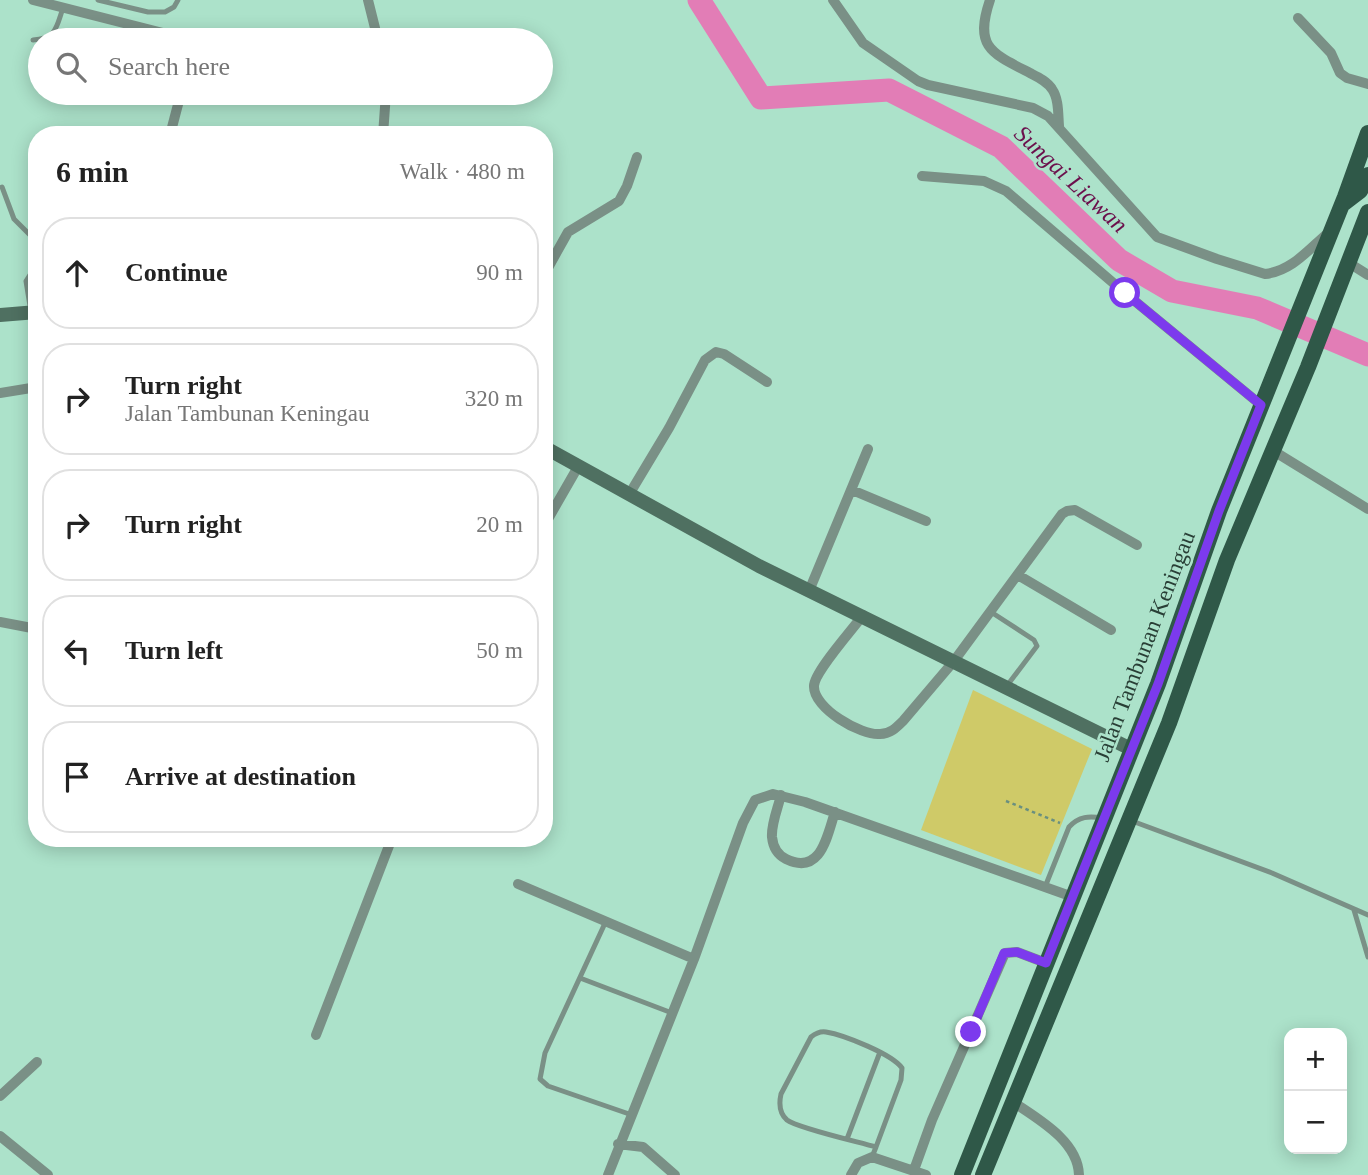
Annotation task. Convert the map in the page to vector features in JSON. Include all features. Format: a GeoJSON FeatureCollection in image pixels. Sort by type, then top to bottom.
{"type":"FeatureCollection","features":[{"type":"Feature","properties":{"kind":"main road","name":"Jalan Tambunan Keningau"},"geometry":{"type":"LineString","coordinates":[[962,1175],[1158,684],[1219,511],[1368,133]]}},
{"type":"Feature","properties":{"kind":"main road"},"geometry":{"type":"LineString","coordinates":[[1342,204],[1360,191],[1368,175]]}},
{"type":"Feature","properties":{"kind":"main road","name":"Jalan Tambunan Keningau"},"geometry":{"type":"LineString","coordinates":[[983,1175],[1169,723],[1227,560],[1308,367],[1368,212]]}},
{"type":"Feature","properties":{"kind":"street"},"geometry":{"type":"LineString","coordinates":[[33,0],[143,28]]}},
{"type":"Feature","properties":{"kind":"street"},"geometry":{"type":"LineString","coordinates":[[368,0],[375,28]]}},
{"type":"Feature","properties":{"kind":"street"},"geometry":{"type":"LineString","coordinates":[[833,0],[863,43],[910,76],[928,85],[1032,108],[1048,116],[1143,223],[1163,241],[1265,274],[1276,273],[1293,264],[1331,230]]}},
{"type":"Feature","properties":{"kind":"street"},"geometry":{"type":"LineString","coordinates":[[990,0],[983,21],[985,41],[993,51],[1037,76],[1051,88],[1057,105],[1059,126]]}},
{"type":"Feature","properties":{"kind":"street"},"geometry":{"type":"LineString","coordinates":[[1297,18],[1331,53],[1340,73],[1368,84]]}},
{"type":"Feature","properties":{"kind":"street"},"geometry":{"type":"LineString","coordinates":[[172,126],[178,105]]}},
{"type":"Feature","properties":{"kind":"street"},"geometry":{"type":"LineString","coordinates":[[384,126],[385,105]]}},
{"type":"Feature","properties":{"kind":"street"},"geometry":{"type":"LineString","coordinates":[[553,259],[568,232],[619,201],[637,157]]}},
{"type":"Feature","properties":{"kind":"street"},"geometry":{"type":"LineString","coordinates":[[922,176],[984,181],[1006,191],[1261,405]]}},
{"type":"Feature","properties":{"kind":"street"},"geometry":{"type":"LineString","coordinates":[[1349,263],[1368,275]]}},
{"type":"Feature","properties":{"kind":"street"},"geometry":{"type":"LineString","coordinates":[[0,315],[28,313]]}},
{"type":"Feature","properties":{"kind":"street"},"geometry":{"type":"LineString","coordinates":[[630,493],[710,355],[716,352],[724,354],[766,382]]}},
{"type":"Feature","properties":{"kind":"street"},"geometry":{"type":"LineString","coordinates":[[0,393],[28,388]]}},
{"type":"Feature","properties":{"kind":"street"},"geometry":{"type":"LineString","coordinates":[[809,591],[868,449]]}},
{"type":"Feature","properties":{"kind":"street"},"geometry":{"type":"LineString","coordinates":[[1272,450],[1368,509]]}},
{"type":"Feature","properties":{"kind":"street"},"geometry":{"type":"LineString","coordinates":[[553,452],[809,591],[863,615],[1131,749]]}},
{"type":"Feature","properties":{"kind":"street"},"geometry":{"type":"LineString","coordinates":[[553,510],[579,465]]}},
{"type":"Feature","properties":{"kind":"street"},"geometry":{"type":"LineString","coordinates":[[852,490],[926,521]]}},
{"type":"Feature","properties":{"kind":"street"},"geometry":{"type":"LineString","coordinates":[[863,615],[818,673],[813,686],[822,703],[854,728],[879,734],[894,730],[954,661],[1067,510],[1075,510],[1137,545]]}},
{"type":"Feature","properties":{"kind":"street"},"geometry":{"type":"LineString","coordinates":[[1018,575],[1111,630]]}},
{"type":"Feature","properties":{"kind":"street"},"geometry":{"type":"LineString","coordinates":[[0,622],[28,627]]}},
{"type":"Feature","properties":{"kind":"street"},"geometry":{"type":"LineString","coordinates":[[608,1175],[755,800],[766,794],[781,795],[1073,897]]}},
{"type":"Feature","properties":{"kind":"street"},"geometry":{"type":"LineString","coordinates":[[781,795],[772,840],[781,856],[798,863],[808,862],[820,852],[835,812]]}},
{"type":"Feature","properties":{"kind":"street"},"geometry":{"type":"LineString","coordinates":[[316,1035],[389,847]]}},
{"type":"Feature","properties":{"kind":"street"},"geometry":{"type":"LineString","coordinates":[[518,884],[694,959]]}},
{"type":"Feature","properties":{"kind":"street"},"geometry":{"type":"LineString","coordinates":[[914,1170],[932,1121],[1004,953],[1017,952],[1046,963]]}},
{"type":"Feature","properties":{"kind":"street"},"geometry":{"type":"LineString","coordinates":[[0,1096],[37,1062]]}},
{"type":"Feature","properties":{"kind":"street"},"geometry":{"type":"LineString","coordinates":[[1013,1102],[1062,1139],[1076,1159],[1079,1175]]}},
{"type":"Feature","properties":{"kind":"street"},"geometry":{"type":"LineString","coordinates":[[0,1136],[48,1175]]}},
{"type":"Feature","properties":{"kind":"street"},"geometry":{"type":"LineString","coordinates":[[618,1144],[643,1147],[675,1175]]}},
{"type":"Feature","properties":{"kind":"street"},"geometry":{"type":"LineString","coordinates":[[851,1175],[858,1163],[874,1152],[926,1175]]}},
{"type":"Feature","properties":{"kind":"lane"},"geometry":{"type":"LineString","coordinates":[[98,0],[158,12],[174,7],[178,0]]}},
{"type":"Feature","properties":{"kind":"lane"},"geometry":{"type":"LineString","coordinates":[[56,28],[63,8]]}},
{"type":"Feature","properties":{"kind":"lane"},"geometry":{"type":"LineString","coordinates":[[2,187],[14,219],[28,234]]}},
{"type":"Feature","properties":{"kind":"lane"},"geometry":{"type":"LineString","coordinates":[[28,277],[25,285],[28,294]]}},
{"type":"Feature","properties":{"kind":"lane"},"geometry":{"type":"LineString","coordinates":[[991,612],[1029,637],[1037,646],[1005,687]]}},
{"type":"Feature","properties":{"kind":"lane"},"geometry":{"type":"LineString","coordinates":[[1045,887],[1069,827],[1084,817],[1104,818]]}},
{"type":"Feature","properties":{"kind":"lane"},"geometry":{"type":"LineString","coordinates":[[1129,820],[1272,873],[1368,915]]}},
{"type":"Feature","properties":{"kind":"lane"},"geometry":{"type":"LineString","coordinates":[[1354,910],[1368,957]]}},
{"type":"Feature","properties":{"kind":"lane"},"geometry":{"type":"LineString","coordinates":[[606,921],[545,1053],[540,1079],[548,1086],[632,1115]]}},
{"type":"Feature","properties":{"kind":"lane"},"geometry":{"type":"LineString","coordinates":[[580,978],[672,1013]]}},
{"type":"Feature","properties":{"kind":"lane"},"geometry":{"type":"LineString","coordinates":[[828,1032],[880,1052],[899,1064],[902,1074],[874,1152],[847,1139],[786,1119],[780,1108],[781,1094],[815,1033],[828,1032]]}},
{"type":"Feature","properties":{"kind":"lane"},"geometry":{"type":"LineString","coordinates":[[847,1139],[880,1052]]}},
{"type":"Feature","properties":{"kind":"path"},"geometry":{"type":"LineString","coordinates":[[1006,801],[1069,827]]}},
{"type":"Feature","properties":{"kind":"shaded area"},"geometry":{"type":"Polygon","coordinates":[[[973,690],[1092,749],[1041,875],[921,830],[973,690]]]}},
{"type":"Feature","properties":{"kind":"waterway","name":"Sungai Liawan"},"geometry":{"type":"LineString","coordinates":[[699,0],[761,98],[889,90],[1001,147],[1119,260],[1172,291],[1257,308],[1368,355]]}},
{"type":"Feature","properties":{"kind":"route"},"geometry":{"type":"LineString","coordinates":[[971,1032],[1004,953],[1017,952],[1046,963],[1158,684],[1219,511],[1261,405],[1125,293]]}}]}
